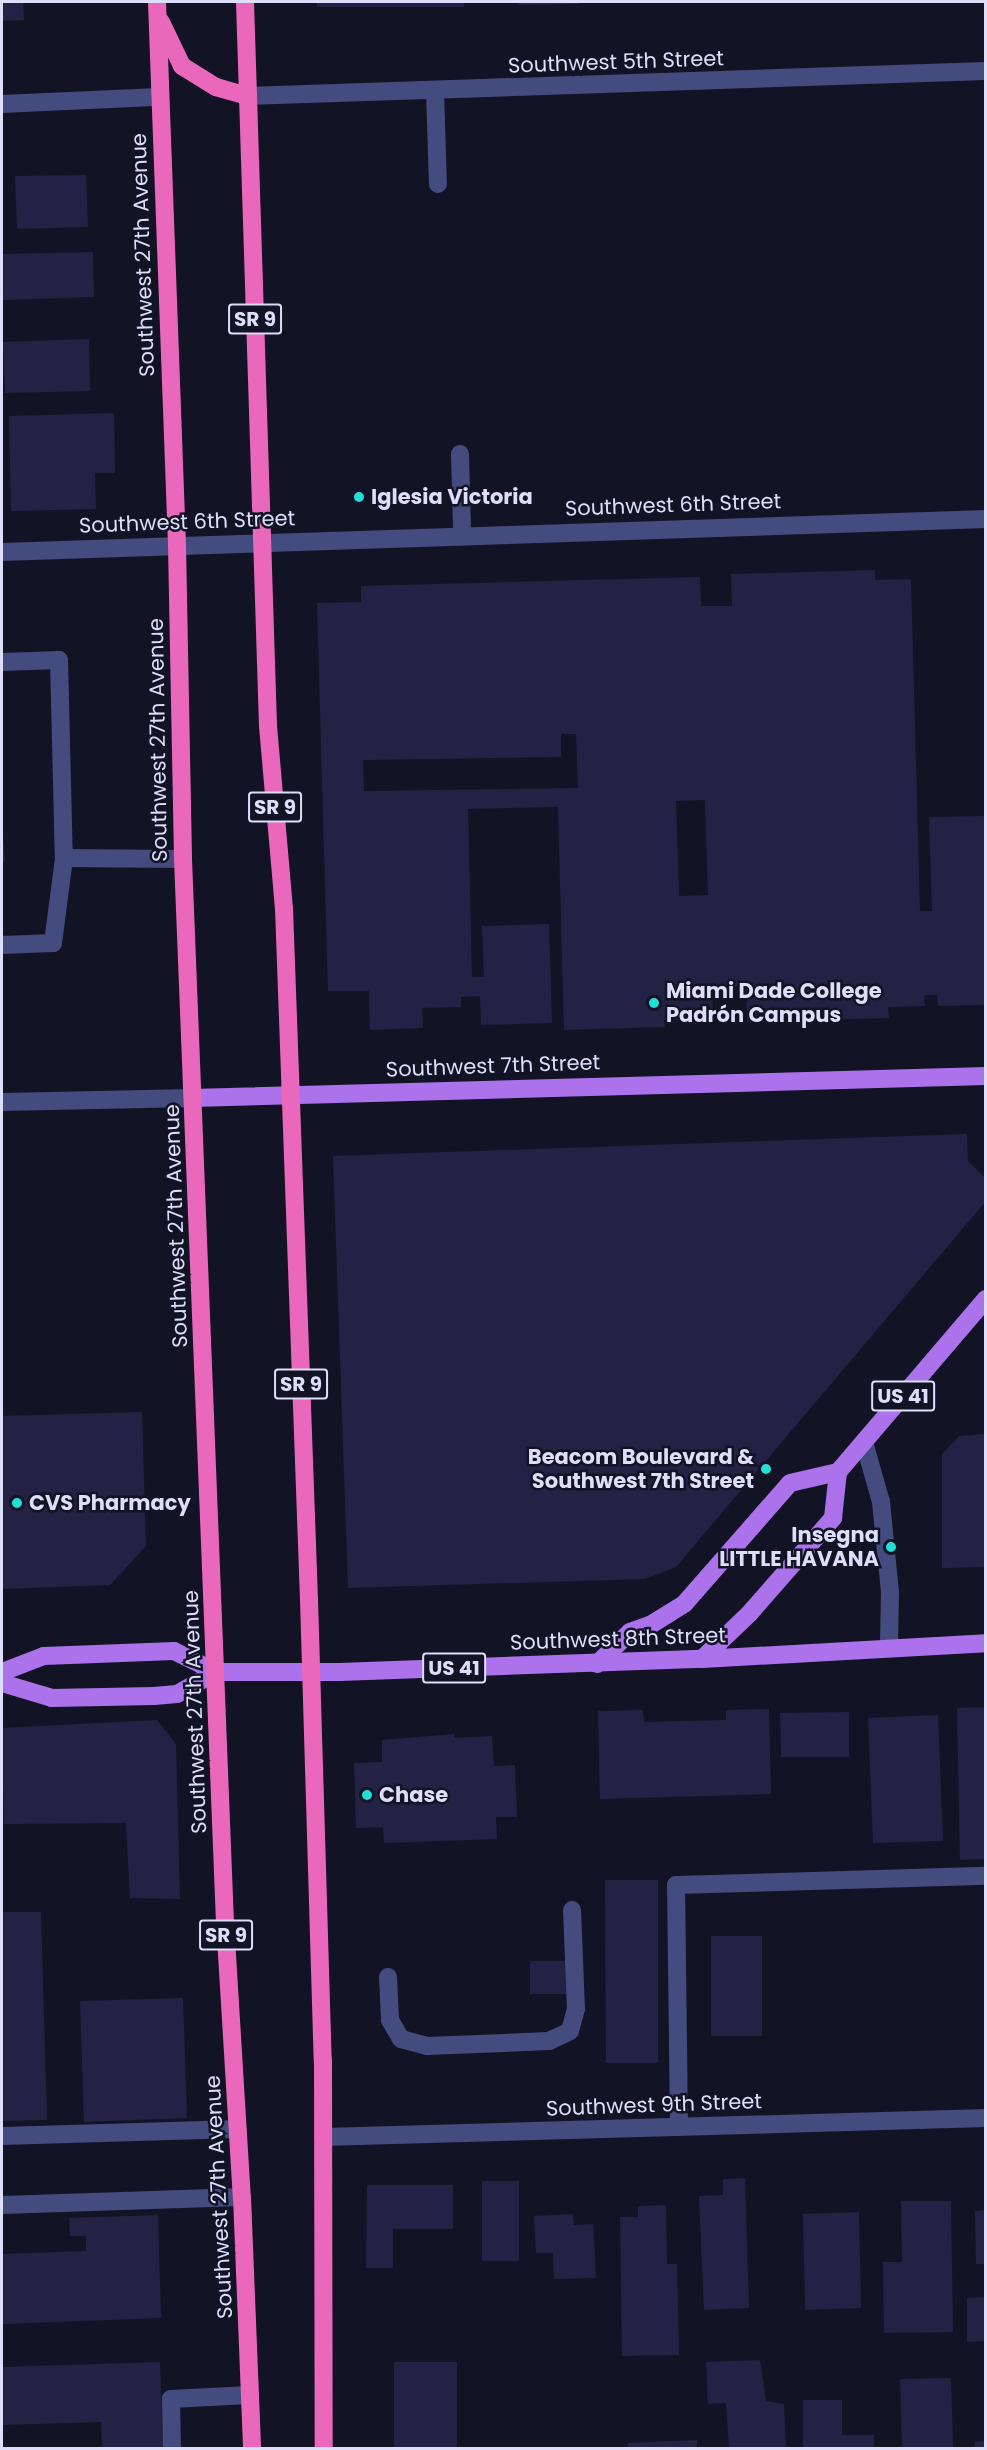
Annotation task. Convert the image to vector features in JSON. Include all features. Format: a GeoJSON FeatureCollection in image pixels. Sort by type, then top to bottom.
{"type":"FeatureCollection","features":[{"type":"Feature","properties":{"kind":"highway","name":"SR 9"},"geometry":{"type":"LineString","coordinates":[[245,2],[268,726],[284,908],[312,1672],[323,2137],[324,2448]]}},
{"type":"Feature","properties":{"kind":"highway"},"geometry":{"type":"LineString","coordinates":[[157,8],[182,66],[216,87],[248,96]]}},
{"type":"Feature","properties":{"kind":"highway","name":"Southwest 27th Avenue"},"geometry":{"type":"LineString","coordinates":[[157,8],[177,545],[183,859],[216,1672],[252,2448]]}},
{"type":"Feature","properties":{"kind":"main road","name":"Southwest 7th Street"},"geometry":{"type":"LineString","coordinates":[[193,1098],[986,1076]]}},
{"type":"Feature","properties":{"kind":"main road","name":"US 41"},"geometry":{"type":"LineString","coordinates":[[838,1472],[986,1299]]}},
{"type":"Feature","properties":{"kind":"main road"},"geometry":{"type":"LineString","coordinates":[[597,1664],[630,1632],[652,1624],[685,1603],[790,1483],[838,1472],[833,1518],[749,1614],[702,1659]]}},
{"type":"Feature","properties":{"kind":"main road","name":"Southwest 8th Street"},"geometry":{"type":"LineString","coordinates":[[2,1672],[44,1656],[174,1651],[216,1672],[312,1672],[597,1664],[986,1642]]}},
{"type":"Feature","properties":{"kind":"main road","name":"Southwest 8th Street"},"geometry":{"type":"LineString","coordinates":[[2,1683],[52,1698],[154,1696],[177,1694],[216,1672]]}},
{"type":"Feature","properties":{"kind":"street","name":"Southwest 5th Street"},"geometry":{"type":"LineString","coordinates":[[248,96],[986,71]]}},
{"type":"Feature","properties":{"kind":"street"},"geometry":{"type":"LineString","coordinates":[[435,91],[438,184]]}},
{"type":"Feature","properties":{"kind":"street"},"geometry":{"type":"LineString","coordinates":[[2,104],[159,98]]}},
{"type":"Feature","properties":{"kind":"street"},"geometry":{"type":"LineString","coordinates":[[460,454],[462,534]]}},
{"type":"Feature","properties":{"kind":"street","name":"Southwest 6th Street"},"geometry":{"type":"LineString","coordinates":[[2,552],[462,534],[986,519]]}},
{"type":"Feature","properties":{"kind":"street"},"geometry":{"type":"LineString","coordinates":[[2,662],[58,660],[64,858],[53,943],[2,945]]}},
{"type":"Feature","properties":{"kind":"street"},"geometry":{"type":"LineString","coordinates":[[64,858],[183,859]]}},
{"type":"Feature","properties":{"kind":"street","name":"Southwest 7th Street"},"geometry":{"type":"LineString","coordinates":[[2,1102],[193,1098]]}},
{"type":"Feature","properties":{"kind":"street"},"geometry":{"type":"LineString","coordinates":[[864,1442],[881,1502],[890,1592],[889,1646]]}},
{"type":"Feature","properties":{"kind":"street"},"geometry":{"type":"LineString","coordinates":[[679,2127],[676,1886],[986,1876]]}},
{"type":"Feature","properties":{"kind":"street"},"geometry":{"type":"LineString","coordinates":[[388,1977],[390,2019],[401,2039],[427,2046],[549,2041],[570,2031],[576,2010],[573,1911]]}},
{"type":"Feature","properties":{"kind":"street","name":"Southwest 9th Street"},"geometry":{"type":"LineString","coordinates":[[323,2137],[986,2118]]}},
{"type":"Feature","properties":{"kind":"street"},"geometry":{"type":"LineString","coordinates":[[2,2136],[238,2129]]}},
{"type":"Feature","properties":{"kind":"street"},"geometry":{"type":"LineString","coordinates":[[2,2205],[242,2197]]}},
{"type":"Feature","properties":{"kind":"street"},"geometry":{"type":"LineString","coordinates":[[172,2448],[171,2399],[250,2395]]}},
{"type":"Feature","properties":{"kind":"building"},"geometry":{"type":"Polygon","coordinates":[[[2,2],[23,2],[24,20],[2,21],[2,2]]]}},
{"type":"Feature","properties":{"kind":"building"},"geometry":{"type":"Polygon","coordinates":[[[317,2],[464,2],[464,7],[317,7],[317,2]]]}},
{"type":"Feature","properties":{"kind":"building"},"geometry":{"type":"Polygon","coordinates":[[[518,2],[579,2],[579,4],[518,5],[518,2]]]}},
{"type":"Feature","properties":{"kind":"building"},"geometry":{"type":"Polygon","coordinates":[[[86,175],[88,227],[17,229],[15,176],[86,175]]]}},
{"type":"Feature","properties":{"kind":"building"},"geometry":{"type":"Polygon","coordinates":[[[93,252],[94,297],[2,300],[2,254],[93,252]]]}},
{"type":"Feature","properties":{"kind":"building"},"geometry":{"type":"Polygon","coordinates":[[[89,339],[90,391],[5,393],[3,342],[89,339]]]}},
{"type":"Feature","properties":{"kind":"building"},"geometry":{"type":"Polygon","coordinates":[[[114,413],[115,473],[95,473],[96,509],[11,511],[9,416],[114,413]]]}},
{"type":"Feature","properties":{"kind":"building"},"geometry":{"type":"Polygon","coordinates":[[[875,570],[875,580],[911,579],[920,911],[932,911],[929,817],[986,816],[986,1005],[938,1006],[937,995],[924,995],[925,1006],[888,1007],[889,1018],[747,1022],[746,986],[712,987],[713,1019],[664,1020],[665,1027],[564,1030],[558,807],[468,809],[472,977],[484,977],[482,926],[549,924],[552,1023],[481,1025],[480,996],[461,997],[461,1007],[422,1008],[423,1028],[370,1030],[369,991],[328,991],[317,603],[361,602],[361,586],[700,577],[701,606],[732,606],[731,574],[875,570]],[[561,734],[561,757],[363,760],[364,791],[578,788],[576,734],[561,734]],[[705,800],[676,801],[679,896],[708,895],[705,800]]]}},
{"type":"Feature","properties":{"kind":"building"},"geometry":{"type":"Polygon","coordinates":[[[2,820],[5,861],[2,861],[2,820]]]}},
{"type":"Feature","properties":{"kind":"building"},"geometry":{"type":"Polygon","coordinates":[[[967,1134],[968,1161],[986,1179],[986,1201],[676,1567],[645,1579],[348,1588],[333,1156],[967,1134]]]}},
{"type":"Feature","properties":{"kind":"building"},"geometry":{"type":"Polygon","coordinates":[[[142,1412],[146,1546],[110,1585],[2,1589],[2,1416],[142,1412]]]}},
{"type":"Feature","properties":{"kind":"building"},"geometry":{"type":"Polygon","coordinates":[[[986,1434],[986,1567],[942,1568],[942,1454],[959,1436],[986,1434]]]}},
{"type":"Feature","properties":{"kind":"building"},"geometry":{"type":"Polygon","coordinates":[[[986,1707],[986,1859],[960,1860],[957,1708],[986,1707]]]}},
{"type":"Feature","properties":{"kind":"building"},"geometry":{"type":"Polygon","coordinates":[[[769,1709],[771,1794],[600,1799],[598,1711],[643,1710],[644,1722],[726,1720],[726,1710],[769,1709]]]}},
{"type":"Feature","properties":{"kind":"building"},"geometry":{"type":"Polygon","coordinates":[[[849,1712],[849,1757],[781,1757],[780,1713],[849,1712]]]}},
{"type":"Feature","properties":{"kind":"building"},"geometry":{"type":"Polygon","coordinates":[[[938,1715],[943,1841],[873,1843],[868,1718],[938,1715]]]}},
{"type":"Feature","properties":{"kind":"building"},"geometry":{"type":"Polygon","coordinates":[[[157,1720],[176,1744],[180,1899],[130,1898],[126,1823],[4,1824],[2,1728],[157,1720]]]}},
{"type":"Feature","properties":{"kind":"building"},"geometry":{"type":"Polygon","coordinates":[[[454,1734],[454,1738],[492,1736],[494,1766],[515,1765],[517,1817],[496,1817],[497,1839],[384,1843],[383,1827],[356,1828],[354,1763],[382,1762],[382,1740],[454,1734]]]}},
{"type":"Feature","properties":{"kind":"building"},"geometry":{"type":"Polygon","coordinates":[[[605,1880],[658,1880],[658,2063],[606,2063],[605,1880]]]}},
{"type":"Feature","properties":{"kind":"building"},"geometry":{"type":"Polygon","coordinates":[[[2,1912],[41,1912],[47,2120],[2,2121],[2,1912]]]}},
{"type":"Feature","properties":{"kind":"building"},"geometry":{"type":"Polygon","coordinates":[[[711,1936],[762,1936],[762,2036],[711,2036],[711,1936]]]}},
{"type":"Feature","properties":{"kind":"building"},"geometry":{"type":"Polygon","coordinates":[[[530,1961],[570,1961],[570,1994],[530,1994],[530,1961]]]}},
{"type":"Feature","properties":{"kind":"building"},"geometry":{"type":"Polygon","coordinates":[[[183,1998],[187,2118],[84,2122],[80,2001],[183,1998]]]}},
{"type":"Feature","properties":{"kind":"building"},"geometry":{"type":"Polygon","coordinates":[[[745,2178],[749,2308],[704,2310],[699,2196],[723,2195],[723,2179],[745,2178]]]}},
{"type":"Feature","properties":{"kind":"building"},"geometry":{"type":"Polygon","coordinates":[[[482,2181],[519,2181],[519,2261],[482,2261],[482,2181]]]}},
{"type":"Feature","properties":{"kind":"building"},"geometry":{"type":"Polygon","coordinates":[[[367,2185],[453,2185],[453,2229],[393,2229],[393,2268],[366,2268],[367,2185]]]}},
{"type":"Feature","properties":{"kind":"building"},"geometry":{"type":"Polygon","coordinates":[[[901,2201],[951,2201],[953,2332],[884,2333],[883,2262],[902,2262],[901,2201]]]}},
{"type":"Feature","properties":{"kind":"building"},"geometry":{"type":"Polygon","coordinates":[[[666,2205],[667,2264],[677,2264],[679,2355],[622,2356],[620,2217],[638,2217],[638,2206],[666,2205]]]}},
{"type":"Feature","properties":{"kind":"building"},"geometry":{"type":"Polygon","coordinates":[[[986,2210],[986,2264],[976,2264],[975,2211],[986,2210]]]}},
{"type":"Feature","properties":{"kind":"building"},"geometry":{"type":"Polygon","coordinates":[[[859,2212],[861,2308],[805,2310],[803,2214],[859,2212]]]}},
{"type":"Feature","properties":{"kind":"building"},"geometry":{"type":"Polygon","coordinates":[[[573,2214],[574,2225],[593,2224],[596,2278],[554,2279],[553,2253],[536,2253],[534,2216],[573,2214]]]}},
{"type":"Feature","properties":{"kind":"building"},"geometry":{"type":"Polygon","coordinates":[[[158,2215],[161,2318],[2,2324],[2,2254],[86,2251],[86,2236],[70,2236],[69,2218],[158,2215]]]}},
{"type":"Feature","properties":{"kind":"building"},"geometry":{"type":"Polygon","coordinates":[[[986,2297],[986,2341],[967,2342],[967,2298],[986,2297]]]}},
{"type":"Feature","properties":{"kind":"building"},"geometry":{"type":"Polygon","coordinates":[[[760,2360],[766,2401],[784,2404],[786,2448],[729,2448],[726,2403],[708,2404],[706,2362],[760,2360]]]}},
{"type":"Feature","properties":{"kind":"building"},"geometry":{"type":"Polygon","coordinates":[[[160,2362],[163,2448],[102,2448],[101,2422],[2,2425],[2,2367],[160,2362]]]}},
{"type":"Feature","properties":{"kind":"building"},"geometry":{"type":"Polygon","coordinates":[[[394,2362],[457,2362],[457,2448],[394,2448],[394,2362]]]}},
{"type":"Feature","properties":{"kind":"building"},"geometry":{"type":"Polygon","coordinates":[[[951,2378],[953,2448],[902,2448],[900,2379],[951,2378]]]}},
{"type":"Feature","properties":{"kind":"building"},"geometry":{"type":"Polygon","coordinates":[[[803,2400],[842,2400],[842,2435],[874,2435],[874,2448],[803,2448],[803,2400]]]}},
{"type":"Feature","properties":{"kind":"building"},"geometry":{"type":"Polygon","coordinates":[[[697,2440],[697,2448],[628,2448],[628,2443],[697,2440]]]}},
{"type":"Feature","properties":{"kind":"building"},"geometry":{"type":"Polygon","coordinates":[[[986,2441],[986,2448],[975,2448],[975,2442],[986,2441]]]}},
{"type":"Feature","properties":{"kind":"place","name":"Iglesia Victoria"},"geometry":{"type":"Point","coordinates":[359,497]}},
{"type":"Feature","properties":{"kind":"place","name":"Miami Dade College Padrón Campus"},"geometry":{"type":"Point","coordinates":[654,1003]}},
{"type":"Feature","properties":{"kind":"place","name":"Beacom Boulevard & Southwest 7th Street"},"geometry":{"type":"Point","coordinates":[766,1469]}},
{"type":"Feature","properties":{"kind":"place","name":"CVS Pharmacy"},"geometry":{"type":"Point","coordinates":[17,1503]}},
{"type":"Feature","properties":{"kind":"place","name":"Insegna LITTLE HAVANA"},"geometry":{"type":"Point","coordinates":[891,1547]}},
{"type":"Feature","properties":{"kind":"place","name":"Chase"},"geometry":{"type":"Point","coordinates":[367,1795]}}]}
